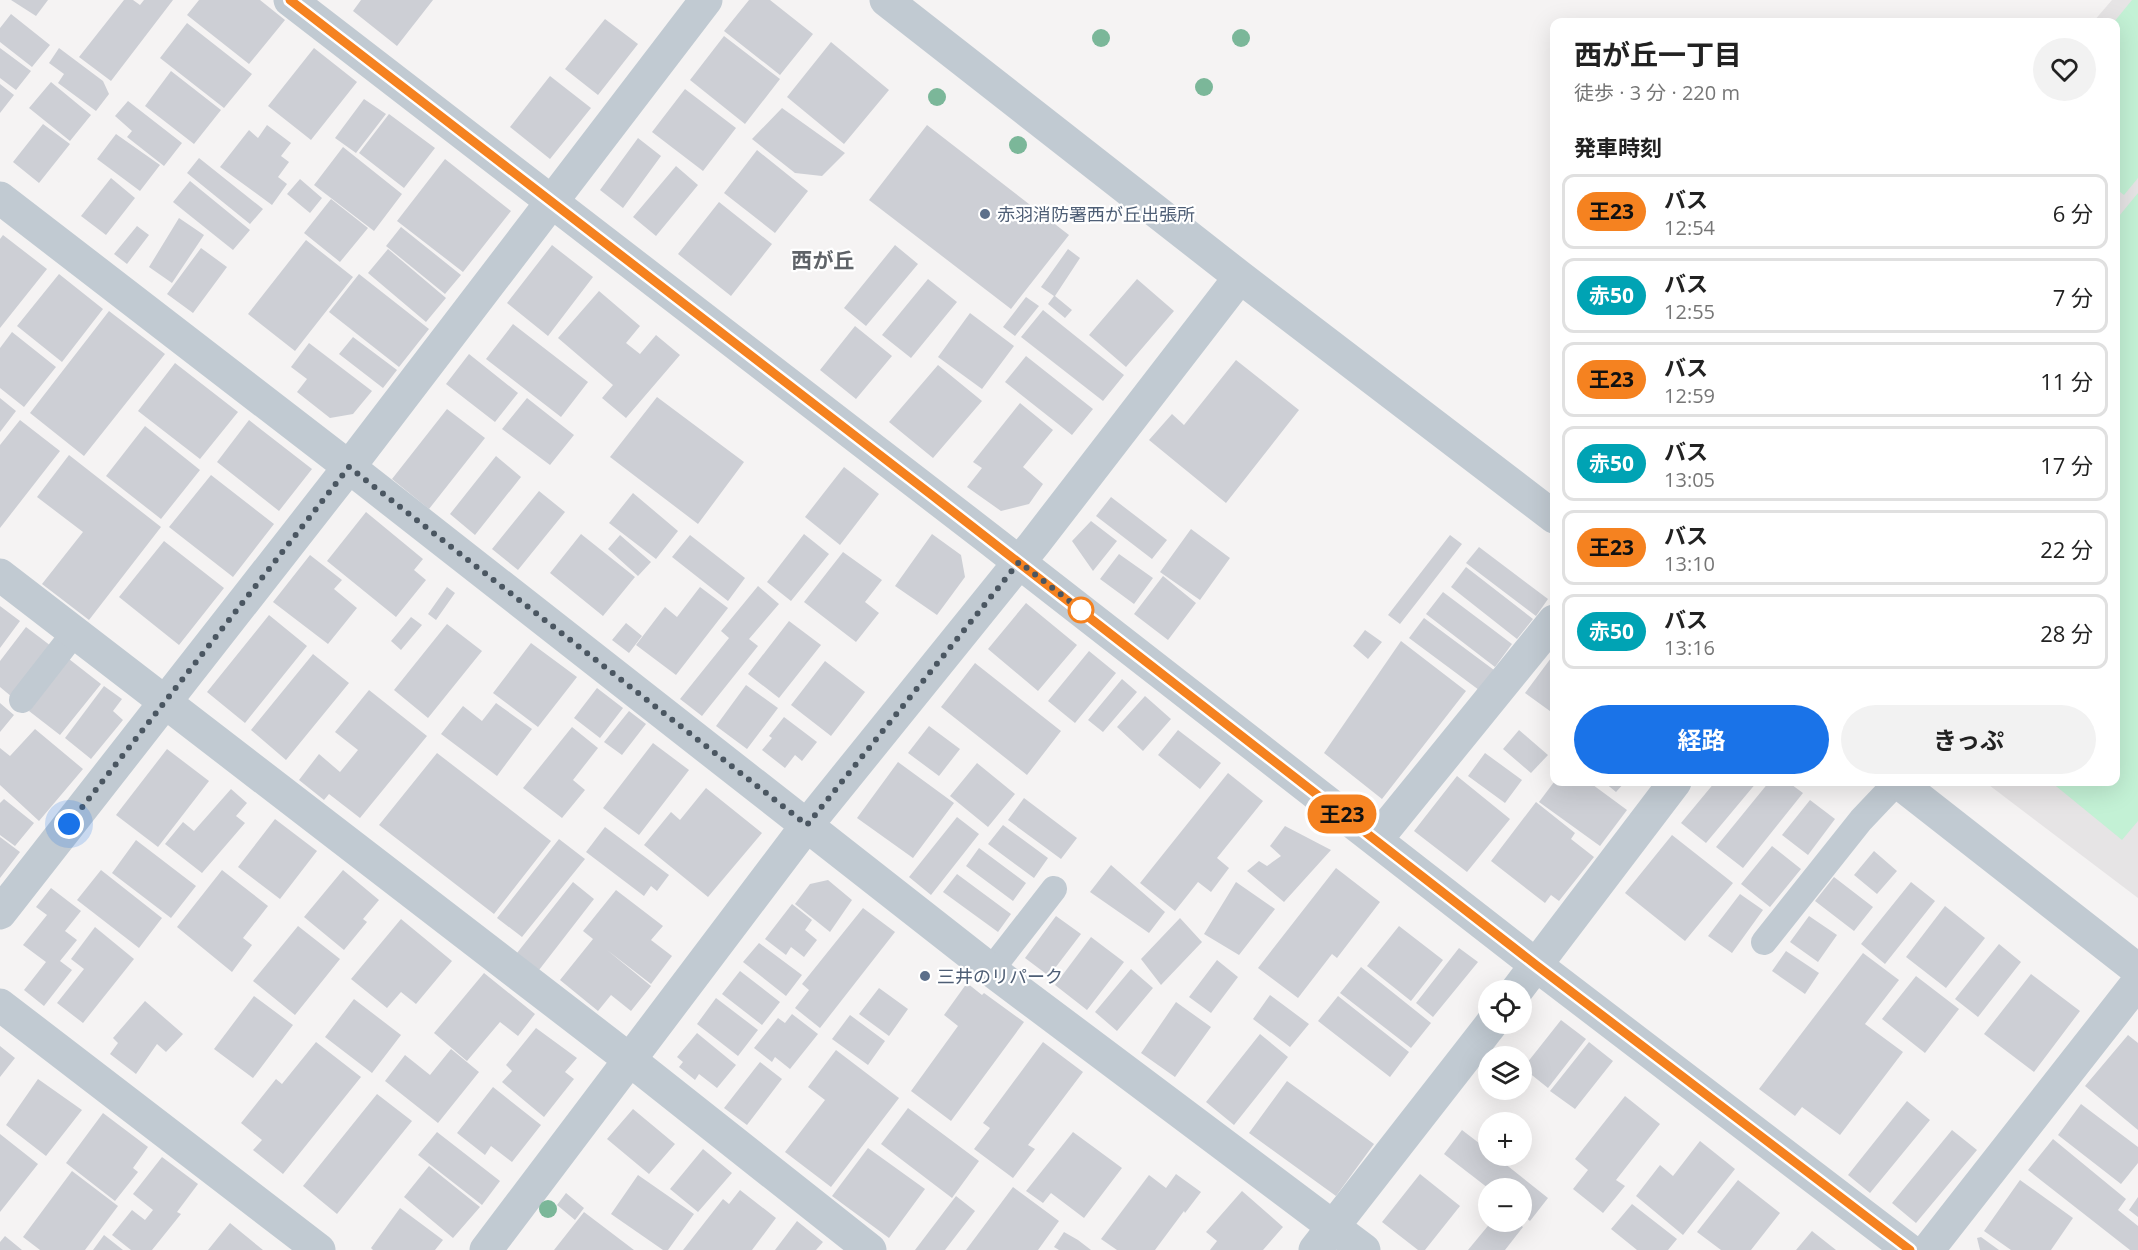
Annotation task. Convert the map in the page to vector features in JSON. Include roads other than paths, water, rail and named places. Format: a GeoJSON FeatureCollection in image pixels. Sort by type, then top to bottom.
{"type":"FeatureCollection","features":[{"type":"Feature","properties":{"kind":"street"},"geometry":{"type":"LineString","coordinates":[[290,0],[553,201],[1376,840],[1527,978],[1910,1250]]}},
{"type":"Feature","properties":{"kind":"street"},"geometry":{"type":"LineString","coordinates":[[0,913],[349,467],[706,0]]}},
{"type":"Feature","properties":{"kind":"street"},"geometry":{"type":"LineString","coordinates":[[886,0],[1240,277],[1550,514]]}},
{"type":"Feature","properties":{"kind":"street"},"geometry":{"type":"LineString","coordinates":[[0,198],[807,825],[1325,1238],[1364,1250]]}},
{"type":"Feature","properties":{"kind":"street"},"geometry":{"type":"LineString","coordinates":[[486,1250],[807,825],[1019,562],[1240,277]]}},
{"type":"Feature","properties":{"kind":"street"},"geometry":{"type":"LineString","coordinates":[[0,575],[630,1060],[870,1250]]}},
{"type":"Feature","properties":{"kind":"street"},"geometry":{"type":"LineString","coordinates":[[1376,840],[1550,626]]}},
{"type":"Feature","properties":{"kind":"street"},"geometry":{"type":"LineString","coordinates":[[1527,978],[1672,786]]}},
{"type":"Feature","properties":{"kind":"street"},"geometry":{"type":"LineString","coordinates":[[1902,786],[2138,970]]}},
{"type":"Feature","properties":{"kind":"street"},"geometry":{"type":"LineString","coordinates":[[1928,1250],[2138,982]]}},
{"type":"Feature","properties":{"kind":"street"},"geometry":{"type":"LineString","coordinates":[[0,1005],[319,1250]]}},
{"type":"Feature","properties":{"kind":"street"},"geometry":{"type":"LineString","coordinates":[[1325,1238],[1483,1034]]}},
{"type":"Feature","properties":{"kind":"lane"},"geometry":{"type":"LineString","coordinates":[[22,700],[75,632]]}},
{"type":"Feature","properties":{"kind":"lane"},"geometry":{"type":"LineString","coordinates":[[1764,942],[1861,820],[1893,786]]}},
{"type":"Feature","properties":{"kind":"lane"},"geometry":{"type":"LineString","coordinates":[[991,970],[1054,889]]}},
{"type":"Feature","properties":{"kind":"place","name":"赤羽消防署西が丘出張所"},"geometry":{"type":"Point","coordinates":[985,214]}},
{"type":"Feature","properties":{"kind":"place","name":"三井のリパーク"},"geometry":{"type":"Point","coordinates":[925,976]}},
{"type":"Feature","properties":{"kind":"district","name":"西が丘"},"geometry":{"type":"Point","coordinates":[823,260]}}]}
